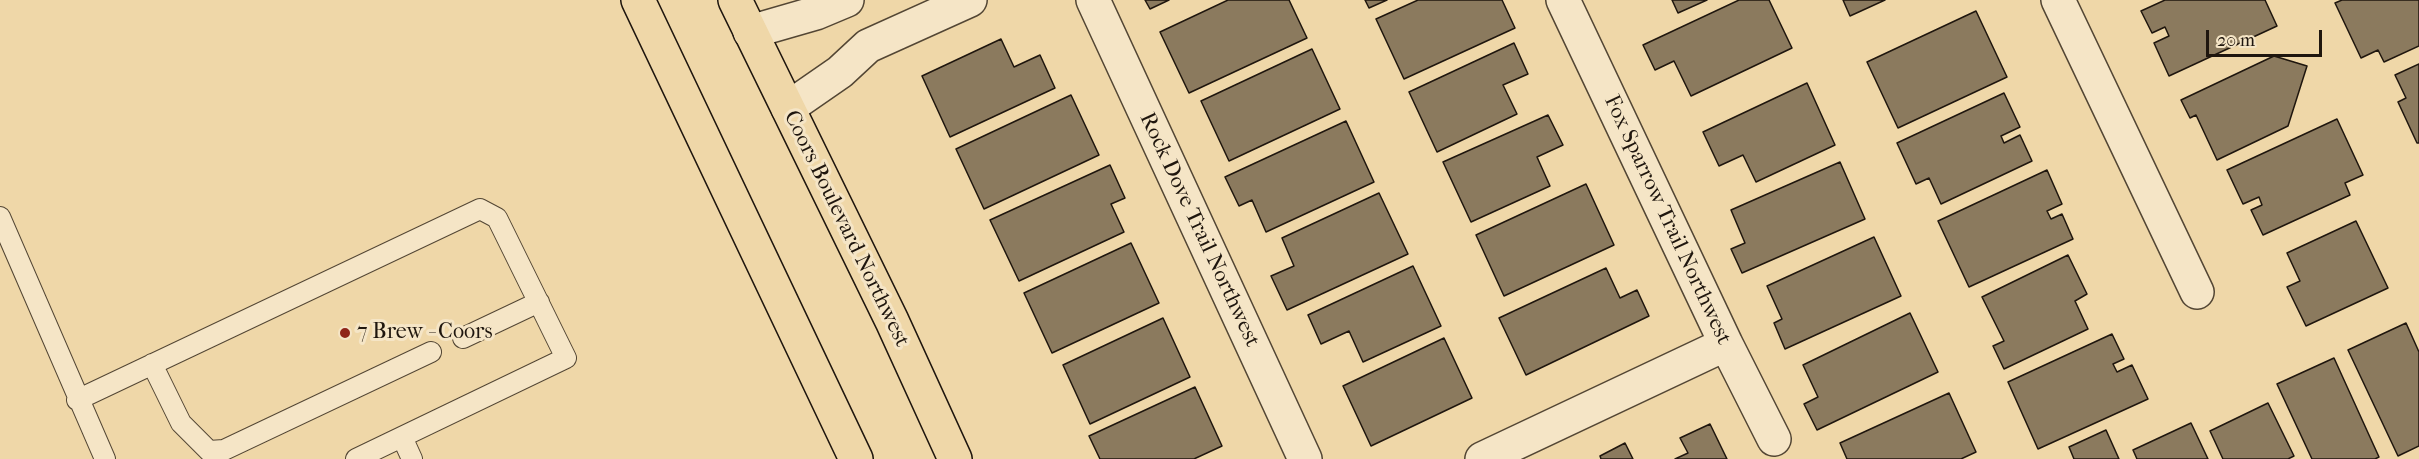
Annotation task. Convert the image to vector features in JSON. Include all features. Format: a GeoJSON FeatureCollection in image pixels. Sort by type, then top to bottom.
{"type":"FeatureCollection","features":[{"type":"Feature","properties":{"kind":"main road"},"geometry":{"type":"LineString","coordinates":[[638,0],[845,451]]}},
{"type":"Feature","properties":{"kind":"main road","name":"Coors Boulevard Northwest"},"geometry":{"type":"LineString","coordinates":[[735,0],[892,321],[955,459]]}},
{"type":"Feature","properties":{"kind":"street"},"geometry":{"type":"LineString","coordinates":[[750,32],[816,13],[847,0]]}},
{"type":"Feature","properties":{"kind":"street"},"geometry":{"type":"LineString","coordinates":[[788,108],[840,72],[868,46],[969,0]]}},
{"type":"Feature","properties":{"kind":"street","name":"Rock Dove Trail Northwest"},"geometry":{"type":"LineString","coordinates":[[1093,0],[1305,459]]}},
{"type":"Feature","properties":{"kind":"street","name":"Fox Sparrow Trail Northwest"},"geometry":{"type":"LineString","coordinates":[[1563,0],[1726,344],[1774,439]]}},
{"type":"Feature","properties":{"kind":"street"},"geometry":{"type":"LineString","coordinates":[[2058,0],[2197,292]]}},
{"type":"Feature","properties":{"kind":"street"},"geometry":{"type":"LineString","coordinates":[[1482,459],[1726,344]]}},
{"type":"Feature","properties":{"kind":"lane"},"geometry":{"type":"LineString","coordinates":[[77,400],[480,209],[497,218],[566,358],[356,459]]}},
{"type":"Feature","properties":{"kind":"lane"},"geometry":{"type":"LineString","coordinates":[[0,217],[77,400],[105,459]]}},
{"type":"Feature","properties":{"kind":"lane"},"geometry":{"type":"LineString","coordinates":[[463,338],[539,302]]}},
{"type":"Feature","properties":{"kind":"lane"},"geometry":{"type":"LineString","coordinates":[[153,364],[181,423],[209,451],[224,450],[431,352]]}},
{"type":"Feature","properties":{"kind":"lane"},"geometry":{"type":"LineString","coordinates":[[402,437],[412,459]]}},
{"type":"Feature","properties":{"kind":"building"},"geometry":{"type":"Polygon","coordinates":[[[1145,0],[1169,0],[1150,9],[1145,0]]]}},
{"type":"Feature","properties":{"kind":"building"},"geometry":{"type":"Polygon","coordinates":[[[1228,0],[1289,0],[1307,38],[1189,93],[1160,32],[1228,0]]]}},
{"type":"Feature","properties":{"kind":"building"},"geometry":{"type":"Polygon","coordinates":[[[1365,0],[1387,0],[1369,8],[1365,0]]]}},
{"type":"Feature","properties":{"kind":"building"},"geometry":{"type":"Polygon","coordinates":[[[1418,0],[1502,0],[1515,28],[1404,79],[1376,19],[1418,0]]]}},
{"type":"Feature","properties":{"kind":"building"},"geometry":{"type":"Polygon","coordinates":[[[1672,0],[1707,0],[1678,13],[1672,0]]]}},
{"type":"Feature","properties":{"kind":"building"},"geometry":{"type":"Polygon","coordinates":[[[1739,0],[1769,0],[1792,48],[1691,96],[1674,61],[1655,70],[1643,45],[1739,0]]]}},
{"type":"Feature","properties":{"kind":"building"},"geometry":{"type":"Polygon","coordinates":[[[1843,0],[1885,0],[1850,16],[1843,0]]]}},
{"type":"Feature","properties":{"kind":"building"},"geometry":{"type":"Polygon","coordinates":[[[2165,0],[2265,0],[2277,26],[2169,76],[2154,43],[2169,36],[2165,27],[2152,33],[2141,11],[2165,0]]]}},
{"type":"Feature","properties":{"kind":"building"},"geometry":{"type":"Polygon","coordinates":[[[2342,0],[2419,0],[2419,46],[2384,62],[2378,50],[2361,58],[2335,3],[2342,0]]]}},
{"type":"Feature","properties":{"kind":"building"},"geometry":{"type":"Polygon","coordinates":[[[1976,11],[2007,77],[1898,128],[1867,62],[1976,11]]]}},
{"type":"Feature","properties":{"kind":"building"},"geometry":{"type":"Polygon","coordinates":[[[1001,39],[1014,67],[1040,55],[1055,88],[950,137],[922,76],[1001,39]]]}},
{"type":"Feature","properties":{"kind":"building"},"geometry":{"type":"Polygon","coordinates":[[[1514,43],[1528,74],[1503,85],[1517,114],[1437,152],[1409,92],[1514,43]]]}},
{"type":"Feature","properties":{"kind":"building"},"geometry":{"type":"Polygon","coordinates":[[[1312,49],[1340,109],[1229,161],[1201,101],[1312,49]]]}},
{"type":"Feature","properties":{"kind":"building"},"geometry":{"type":"Polygon","coordinates":[[[2274,56],[2307,66],[2288,126],[2217,160],[2196,115],[2190,118],[2181,100],[2274,56]]]}},
{"type":"Feature","properties":{"kind":"building"},"geometry":{"type":"Polygon","coordinates":[[[2419,64],[2419,143],[2417,143],[2398,102],[2406,98],[2395,75],[2419,64]]]}},
{"type":"Feature","properties":{"kind":"building"},"geometry":{"type":"Polygon","coordinates":[[[1807,83],[1835,145],[1756,182],[1743,155],[1719,166],[1703,132],[1807,83]]]}},
{"type":"Feature","properties":{"kind":"building"},"geometry":{"type":"Polygon","coordinates":[[[2004,93],[2020,127],[2001,136],[2004,143],[2020,135],[2032,161],[1941,204],[1929,178],[1916,184],[1897,143],[2004,93]]]}},
{"type":"Feature","properties":{"kind":"building"},"geometry":{"type":"Polygon","coordinates":[[[1071,95],[1099,155],[984,209],[956,149],[1071,95]]]}},
{"type":"Feature","properties":{"kind":"building"},"geometry":{"type":"Polygon","coordinates":[[[1548,115],[1563,145],[1537,157],[1550,186],[1471,222],[1443,162],[1548,115]]]}},
{"type":"Feature","properties":{"kind":"building"},"geometry":{"type":"Polygon","coordinates":[[[2337,119],[2363,175],[2345,183],[2350,195],[2263,235],[2251,210],[2262,205],[2259,197],[2243,204],[2227,170],[2337,119]]]}},
{"type":"Feature","properties":{"kind":"building"},"geometry":{"type":"Polygon","coordinates":[[[1346,121],[1374,182],[1266,232],[1252,200],[1239,206],[1225,177],[1346,121]]]}},
{"type":"Feature","properties":{"kind":"building"},"geometry":{"type":"Polygon","coordinates":[[[1840,162],[1865,219],[1742,273],[1731,249],[1745,243],[1731,210],[1840,162]]]}},
{"type":"Feature","properties":{"kind":"building"},"geometry":{"type":"Polygon","coordinates":[[[1110,165],[1125,198],[1111,204],[1124,232],[1019,281],[990,220],[1110,165]]]}},
{"type":"Feature","properties":{"kind":"building"},"geometry":{"type":"Polygon","coordinates":[[[2047,170],[2062,204],[2047,211],[2051,219],[2062,214],[2073,239],[1969,287],[1938,221],[2047,170]]]}},
{"type":"Feature","properties":{"kind":"building"},"geometry":{"type":"Polygon","coordinates":[[[1586,184],[1614,245],[1504,296],[1476,235],[1586,184]]]}},
{"type":"Feature","properties":{"kind":"building"},"geometry":{"type":"Polygon","coordinates":[[[1379,193],[1408,254],[1287,310],[1271,276],[1294,266],[1282,238],[1379,193]]]}},
{"type":"Feature","properties":{"kind":"building"},"geometry":{"type":"Polygon","coordinates":[[[2356,221],[2388,288],[2306,326],[2287,287],[2300,281],[2287,253],[2356,221]]]}},
{"type":"Feature","properties":{"kind":"building"},"geometry":{"type":"Polygon","coordinates":[[[1874,237],[1901,296],[1785,349],[1774,323],[1782,319],[1767,286],[1874,237]]]}},
{"type":"Feature","properties":{"kind":"building"},"geometry":{"type":"Polygon","coordinates":[[[1131,243],[1159,303],[1052,353],[1024,293],[1131,243]]]}},
{"type":"Feature","properties":{"kind":"building"},"geometry":{"type":"Polygon","coordinates":[[[2068,255],[2087,294],[2075,301],[2088,329],[2004,369],[1993,346],[2004,341],[1982,297],[2068,255]]]}},
{"type":"Feature","properties":{"kind":"building"},"geometry":{"type":"Polygon","coordinates":[[[1413,266],[1441,326],[1363,362],[1349,331],[1321,344],[1308,315],[1413,266]]]}},
{"type":"Feature","properties":{"kind":"building"},"geometry":{"type":"Polygon","coordinates":[[[1606,268],[1620,298],[1637,290],[1649,316],[1526,375],[1499,318],[1606,268]]]}},
{"type":"Feature","properties":{"kind":"building"},"geometry":{"type":"Polygon","coordinates":[[[1910,313],[1938,372],[1817,430],[1804,404],[1818,397],[1803,365],[1910,313]]]}},
{"type":"Feature","properties":{"kind":"building"},"geometry":{"type":"Polygon","coordinates":[[[1163,318],[1190,377],[1090,424],[1063,365],[1163,318]]]}},
{"type":"Feature","properties":{"kind":"building"},"geometry":{"type":"Polygon","coordinates":[[[2406,323],[2419,352],[2419,446],[2398,456],[2348,350],[2406,323]]]}},
{"type":"Feature","properties":{"kind":"building"},"geometry":{"type":"Polygon","coordinates":[[[2112,334],[2124,359],[2113,364],[2117,372],[2132,365],[2148,399],[2038,449],[2008,382],[2112,334]]]}},
{"type":"Feature","properties":{"kind":"building"},"geometry":{"type":"Polygon","coordinates":[[[1444,338],[1472,398],[1371,446],[1343,386],[1444,338]]]}},
{"type":"Feature","properties":{"kind":"building"},"geometry":{"type":"Polygon","coordinates":[[[2334,358],[2379,457],[2375,459],[2312,459],[2277,384],[2334,358]]]}},
{"type":"Feature","properties":{"kind":"building"},"geometry":{"type":"Polygon","coordinates":[[[1195,387],[1222,446],[1194,459],[1100,459],[1089,436],[1195,387]]]}},
{"type":"Feature","properties":{"kind":"building"},"geometry":{"type":"Polygon","coordinates":[[[1949,393],[1976,452],[1961,459],[1847,459],[1840,443],[1949,393]]]}},
{"type":"Feature","properties":{"kind":"building"},"geometry":{"type":"Polygon","coordinates":[[[2268,403],[2294,456],[2288,459],[2223,459],[2210,431],[2268,403]]]}},
{"type":"Feature","properties":{"kind":"building"},"geometry":{"type":"Polygon","coordinates":[[[2191,423],[2208,459],[2137,459],[2133,450],[2191,423]]]}},
{"type":"Feature","properties":{"kind":"building"},"geometry":{"type":"Polygon","coordinates":[[[1710,424],[1727,459],[1675,459],[1688,453],[1680,438],[1710,424]]]}},
{"type":"Feature","properties":{"kind":"building"},"geometry":{"type":"Polygon","coordinates":[[[2106,430],[2119,459],[2074,459],[2069,447],[2106,430]]]}},
{"type":"Feature","properties":{"kind":"building"},"geometry":{"type":"Polygon","coordinates":[[[1625,443],[1633,459],[1601,459],[1600,456],[1625,443]]]}},
{"type":"Feature","properties":{"kind":"place","name":"7 Brew - Coors"},"geometry":{"type":"Point","coordinates":[345,333]}}]}
